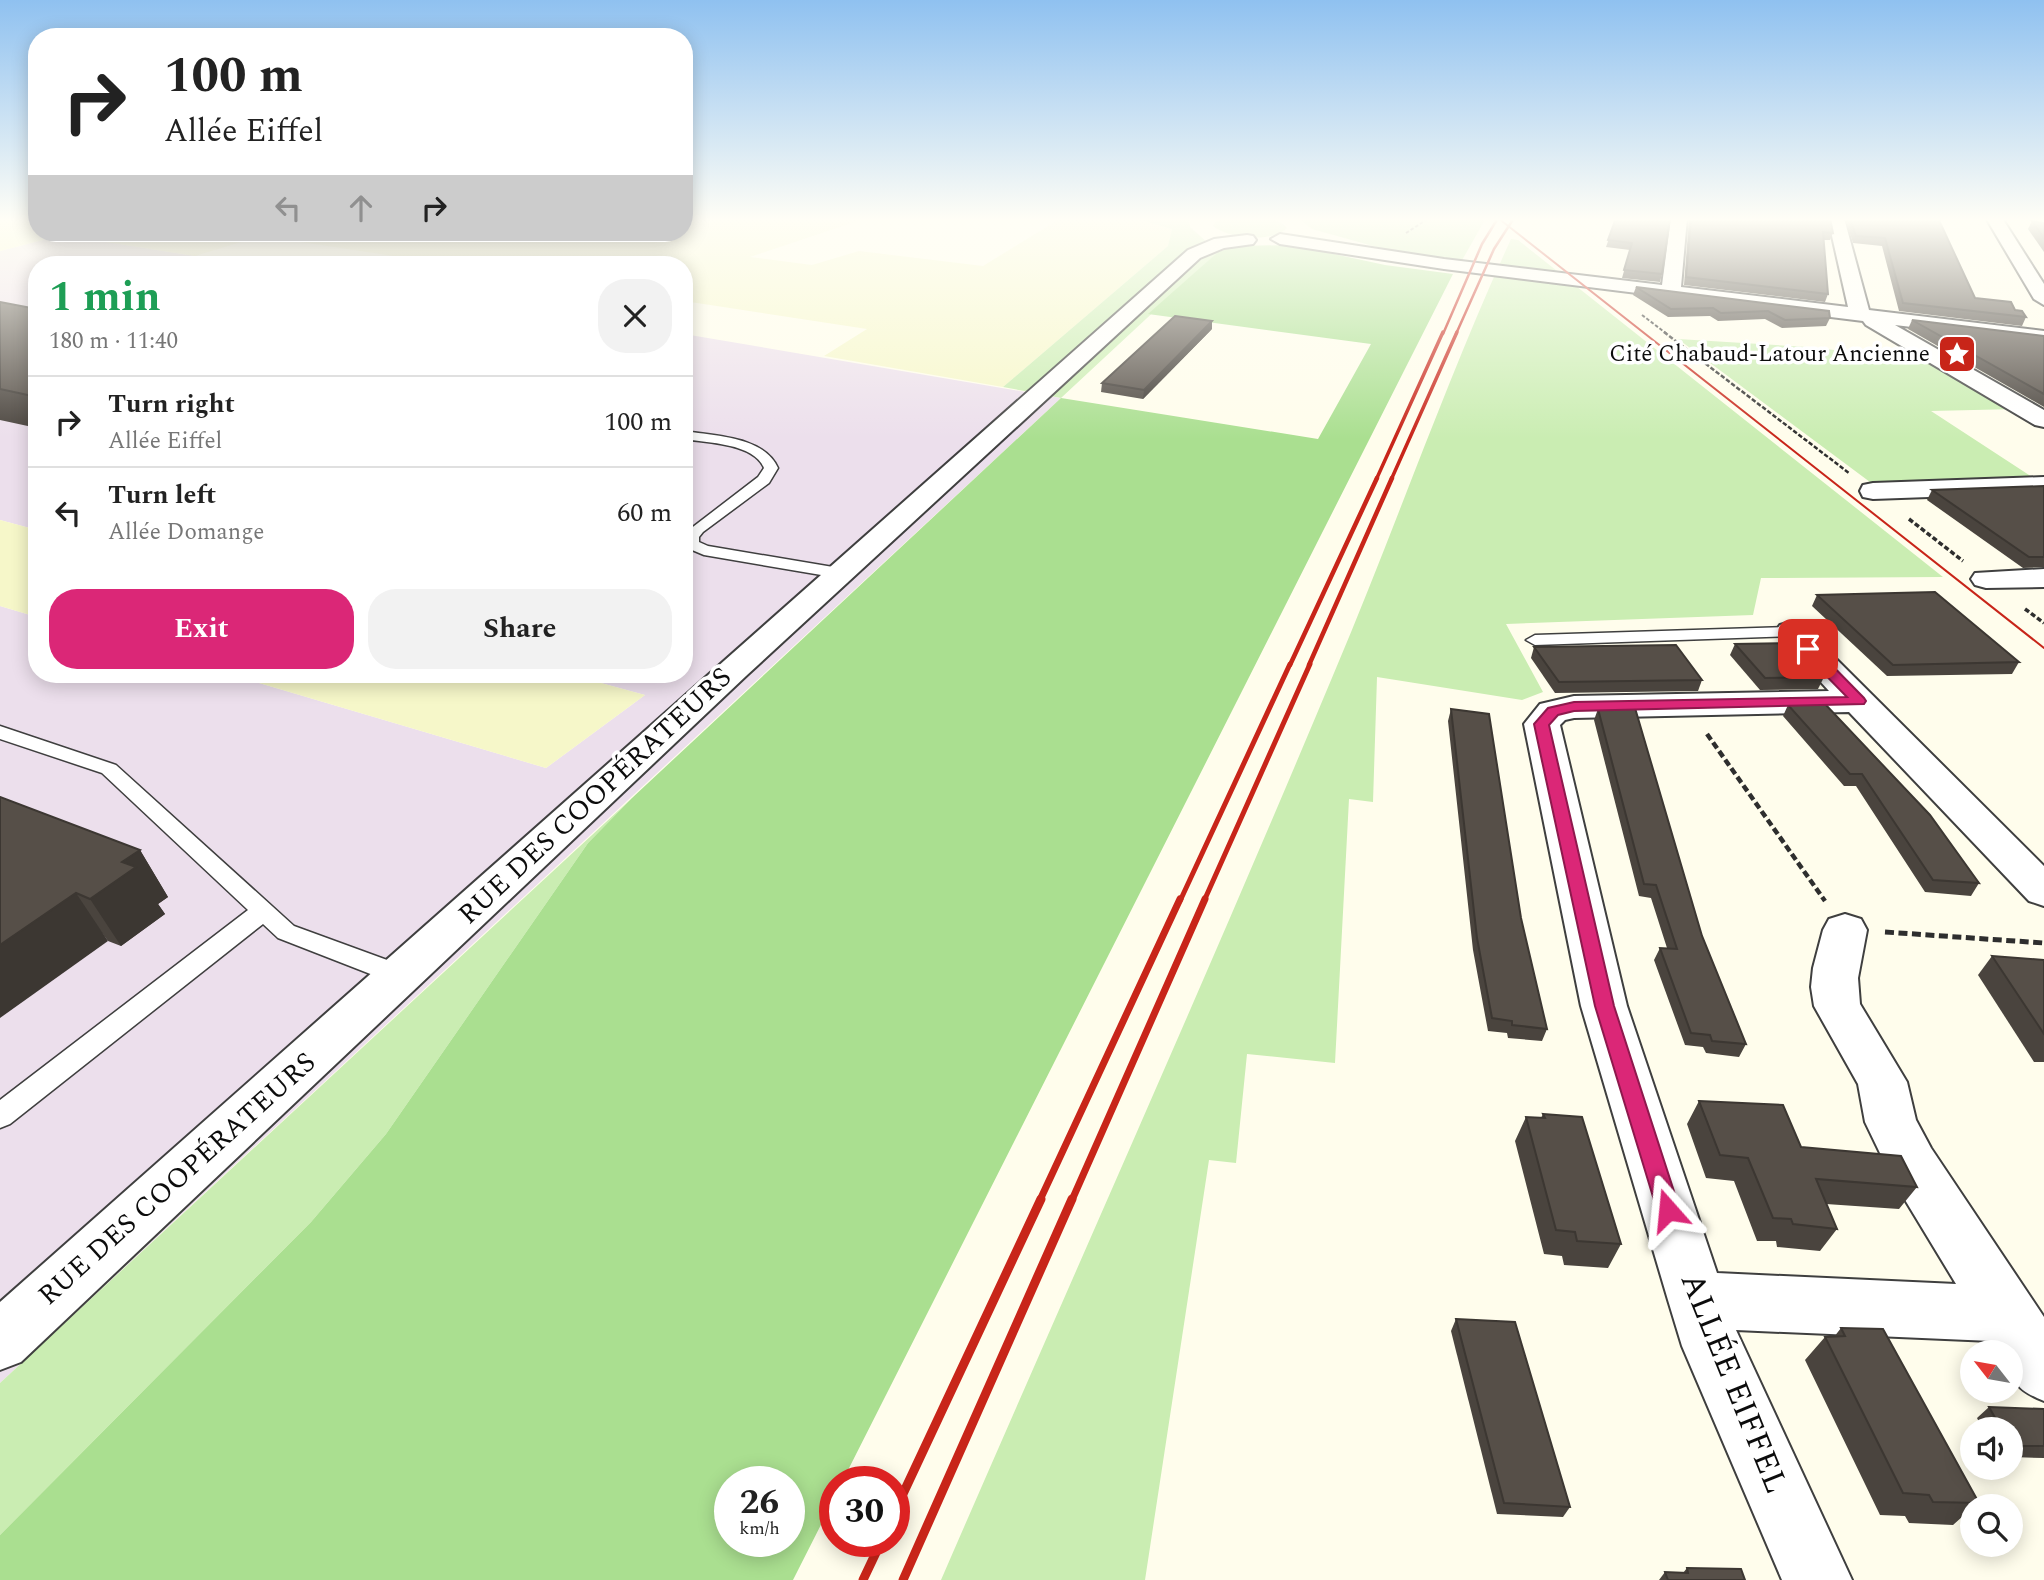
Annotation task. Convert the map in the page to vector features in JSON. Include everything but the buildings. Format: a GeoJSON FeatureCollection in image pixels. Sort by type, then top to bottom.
{"type":"FeatureCollection","features":[{"type":"Feature","properties":{"kind":"street","name":"RUE DES COOPÉRATEURS"},"geometry":{"type":"LineString","coordinates":[[0,1341],[1143,292]]}},
{"type":"Feature","properties":{"kind":"street"},"geometry":{"type":"LineString","coordinates":[[1671,292],[2044,337]]}},
{"type":"Feature","properties":{"kind":"street"},"geometry":{"type":"LineString","coordinates":[[1858,292],[1865,315],[1878,325],[2039,414]]}},
{"type":"Feature","properties":{"kind":"street"},"geometry":{"type":"LineString","coordinates":[[1873,491],[2044,485]]}},
{"type":"Feature","properties":{"kind":"street"},"geometry":{"type":"LineString","coordinates":[[1986,579],[2044,578]]}},
{"type":"Feature","properties":{"kind":"street"},"geometry":{"type":"LineString","coordinates":[[1791,632],[2044,891]]}},
{"type":"Feature","properties":{"kind":"street","name":"ALLÉE EIFFEL"},"geometry":{"type":"LineString","coordinates":[[1817,1580],[1712,1346],[1697,1300],[1604,1006],[1542,724],[1547,716],[1563,708],[1859,701]]}},
{"type":"Feature","properties":{"kind":"street"},"geometry":{"type":"LineString","coordinates":[[1845,930],[1834,978],[1833,993],[1837,1006],[1882,1082],[1891,1122],[1900,1143],[2044,1371]]}},
{"type":"Feature","properties":{"kind":"street"},"geometry":{"type":"LineString","coordinates":[[1697,1300],[2007,1314]]}},
{"type":"Feature","properties":{"kind":"lane"},"geometry":{"type":"LineString","coordinates":[[693,437],[755,449],[768,458],[771,468],[764,480],[693,534]]}},
{"type":"Feature","properties":{"kind":"lane"},"geometry":{"type":"LineString","coordinates":[[693,545],[704,550],[839,573]]}},
{"type":"Feature","properties":{"kind":"lane"},"geometry":{"type":"LineString","coordinates":[[1535,640],[1791,632]]}},
{"type":"Feature","properties":{"kind":"lane"},"geometry":{"type":"LineString","coordinates":[[0,732],[109,769],[286,932],[400,975]]}},
{"type":"Feature","properties":{"kind":"lane"},"geometry":{"type":"LineString","coordinates":[[0,1116],[262,912]]}},
{"type":"Feature","properties":{"kind":"path"},"geometry":{"type":"LineString","coordinates":[[1611,292],[2044,623]]}},
{"type":"Feature","properties":{"kind":"path"},"geometry":{"type":"LineString","coordinates":[[1687,704],[1845,930],[2044,943]]}},
{"type":"Feature","properties":{"kind":"shaded area"},"geometry":{"type":"Polygon","coordinates":[[[0,292],[28,292],[28,528],[0,520],[0,292]]]}},
{"type":"Feature","properties":{"kind":"shaded area"},"geometry":{"type":"Polygon","coordinates":[[[693,336],[1061,398],[0,1383],[0,606],[28,614],[28,683],[259,683],[546,768],[645,695],[601,683],[693,683],[693,336]]]}},
{"type":"Feature","properties":{"kind":"green space"},"geometry":{"type":"Polygon","coordinates":[[[693,292],[1114,292],[1003,387],[824,356],[867,329],[693,302],[693,292]]]}},
{"type":"Feature","properties":{"kind":"green space"},"geometry":{"type":"Polygon","coordinates":[[[1114,292],[1175,292],[1061,398],[1003,387],[1114,292]]]}},
{"type":"Feature","properties":{"kind":"green space"},"geometry":{"type":"Polygon","coordinates":[[[1173,292],[1444,292],[850,1466],[819,1466],[819,1529],[805,1556],[805,1466],[714,1466],[714,1557],[805,1557],[793,1580],[0,1580],[0,1535],[311,1222],[386,1134],[588,843],[632,798],[1061,398],[1318,439],[1371,344],[1148,314],[1173,292]]]}},
{"type":"Feature","properties":{"kind":"green space"},"geometry":{"type":"Polygon","coordinates":[[[1583,292],[1943,577],[1761,578],[1753,615],[1506,624],[1543,692],[1522,700],[1377,677],[1373,802],[1349,799],[1335,1063],[1247,1054],[1236,1163],[1209,1160],[1145,1580],[941,1580],[1286,787],[1487,293],[1583,292]]]}},
{"type":"Feature","properties":{"kind":"green space"},"geometry":{"type":"Polygon","coordinates":[[[1678,339],[1807,347],[1933,361],[2017,409],[1931,411],[2043,484],[1878,488],[1678,339]]]}},
{"type":"Feature","properties":{"kind":"green space"},"geometry":{"type":"Polygon","coordinates":[[[0,520],[28,528],[28,614],[0,606],[0,520]]]}},
{"type":"Feature","properties":{"kind":"green space"},"geometry":{"type":"Polygon","coordinates":[[[259,683],[601,683],[645,695],[546,768],[259,683]]]}},
{"type":"Feature","properties":{"kind":"green space"},"geometry":{"type":"Polygon","coordinates":[[[632,798],[588,843],[386,1134],[311,1222],[0,1535],[0,1383],[632,798]]]}},
{"type":"Feature","properties":{"kind":"tram line"},"geometry":{"type":"LineString","coordinates":[[1592,292],[2044,648]]}},
{"type":"Feature","properties":{"kind":"railway"},"geometry":{"type":"LineString","coordinates":[[1443,334],[1461,292]]}},
{"type":"Feature","properties":{"kind":"railway"},"geometry":{"type":"LineString","coordinates":[[1456,334],[1475,292]]}},
{"type":"Feature","properties":{"kind":"railway"},"geometry":{"type":"LineString","coordinates":[[1376,480],[1443,332]]}},
{"type":"Feature","properties":{"kind":"railway"},"geometry":{"type":"LineString","coordinates":[[1391,480],[1457,332]]}},
{"type":"Feature","properties":{"kind":"railway"},"geometry":{"type":"LineString","coordinates":[[1290,665],[1377,478]]}},
{"type":"Feature","properties":{"kind":"railway"},"geometry":{"type":"LineString","coordinates":[[1309,665],[1392,478]]}},
{"type":"Feature","properties":{"kind":"railway"},"geometry":{"type":"LineString","coordinates":[[1180,901],[1290,664]]}},
{"type":"Feature","properties":{"kind":"railway"},"geometry":{"type":"LineString","coordinates":[[1204,901],[1310,664]]}},
{"type":"Feature","properties":{"kind":"railway"},"geometry":{"type":"LineString","coordinates":[[1040,1200],[1180,899]]}},
{"type":"Feature","properties":{"kind":"railway"},"geometry":{"type":"LineString","coordinates":[[1072,1200],[1205,899]]}},
{"type":"Feature","properties":{"kind":"railway"},"geometry":{"type":"LineString","coordinates":[[910,1479],[1041,1199]]}},
{"type":"Feature","properties":{"kind":"railway"},"geometry":{"type":"LineString","coordinates":[[903,1580],[1072,1199]]}},
{"type":"Feature","properties":{"kind":"railway"},"geometry":{"type":"LineString","coordinates":[[863,1580],[874,1557]]}},
{"type":"Feature","properties":{"kind":"place","name":"Cité Chabaud-Latour Ancienne"},"geometry":{"type":"Point","coordinates":[1957,354]}},
{"type":"Feature","properties":{"kind":"route"},"geometry":{"type":"LineString","coordinates":[[1668,1210],[1604,1006],[1544,743],[1542,724],[1553,712],[1574,707],[1859,701],[1808,649]]}}]}
